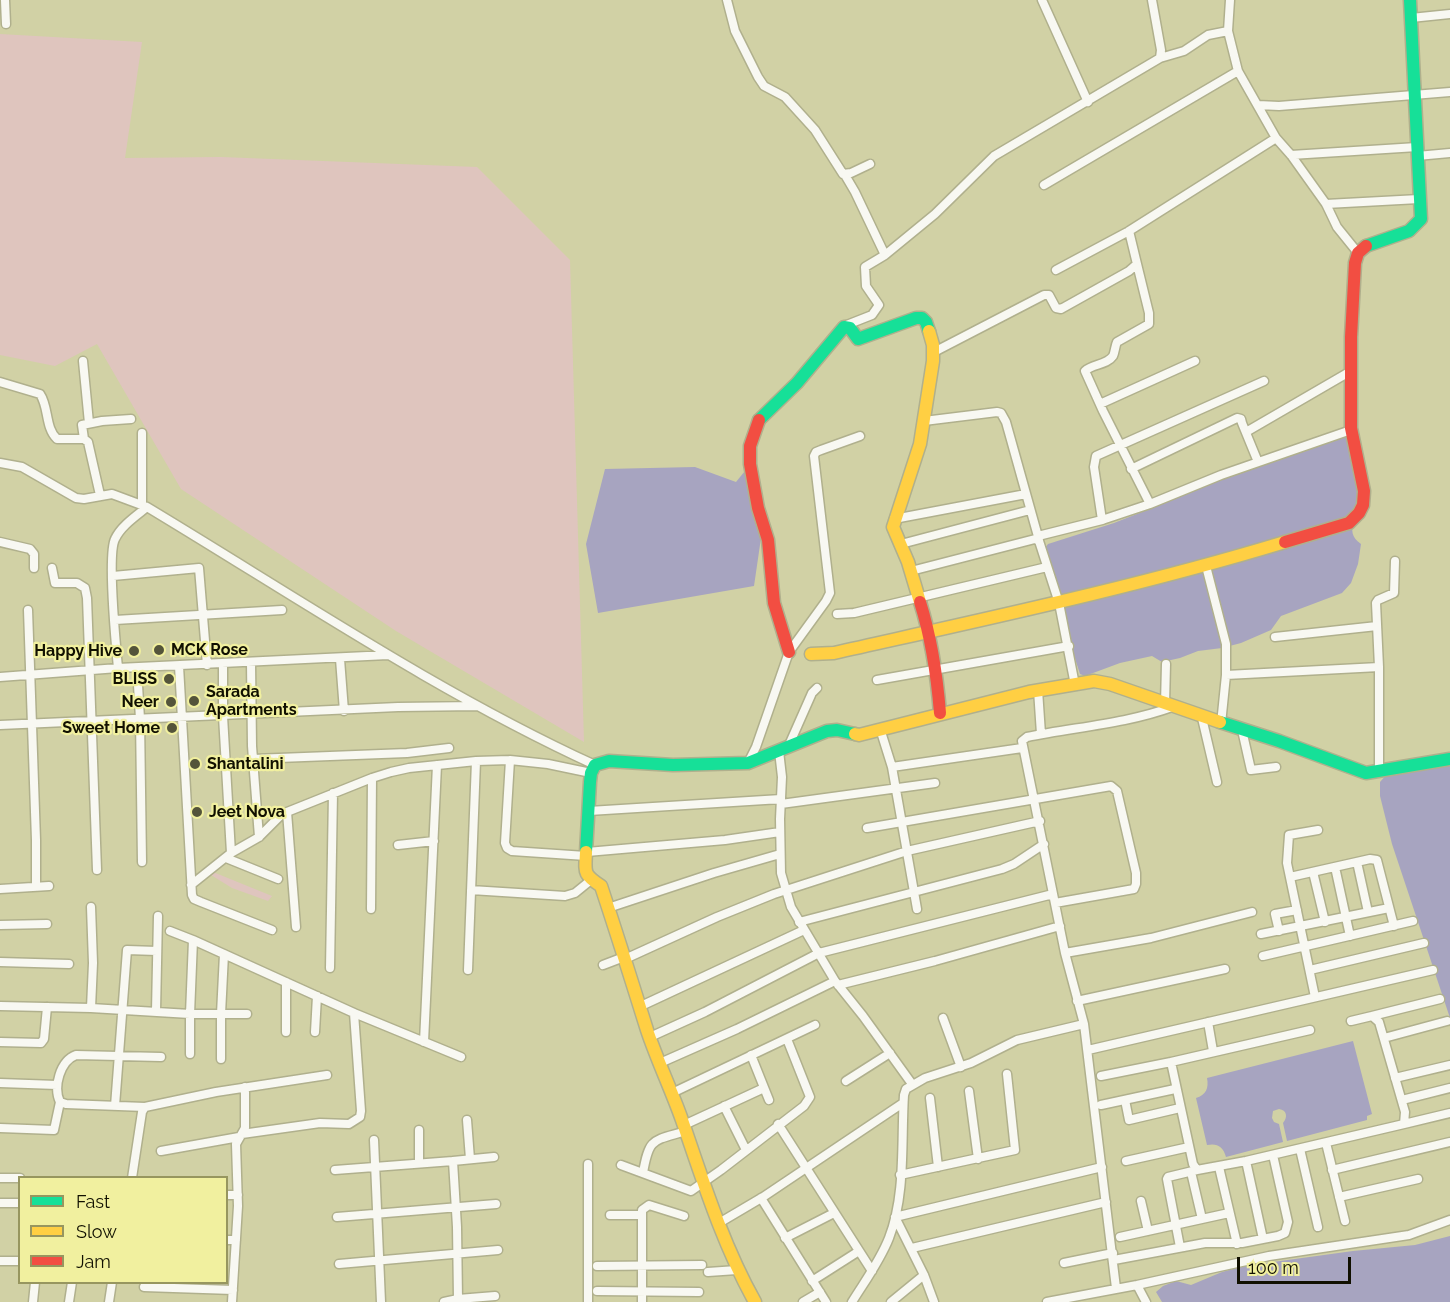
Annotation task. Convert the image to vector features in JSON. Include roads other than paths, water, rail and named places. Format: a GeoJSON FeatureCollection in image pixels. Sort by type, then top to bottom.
{"type":"FeatureCollection","features":[{"type":"Feature","properties":{"kind":"street"},"geometry":{"type":"LineString","coordinates":[[5,0],[6,24]]}},
{"type":"Feature","properties":{"kind":"street"},"geometry":{"type":"LineString","coordinates":[[727,0],[735,32],[758,77],[764,86],[785,97],[815,130],[839,171],[845,175],[855,192],[885,255]]}},
{"type":"Feature","properties":{"kind":"street"},"geometry":{"type":"LineString","coordinates":[[1042,0],[1088,102]]}},
{"type":"Feature","properties":{"kind":"street"},"geometry":{"type":"LineString","coordinates":[[1152,0],[1161,50],[1160,58]]}},
{"type":"Feature","properties":{"kind":"street"},"geometry":{"type":"LineString","coordinates":[[1230,0],[1228,31],[1238,71],[1276,138],[1326,204],[1338,227],[1358,253]]}},
{"type":"Feature","properties":{"kind":"street"},"geometry":{"type":"LineString","coordinates":[[812,654],[834,653],[1059,603],[1206,566],[1350,523],[1358,516],[1365,501],[1351,430],[1354,266],[1358,253],[1373,243],[1418,225],[1421,219],[1410,0]]}},
{"type":"Feature","properties":{"kind":"street"},"geometry":{"type":"LineString","coordinates":[[1411,18],[1450,14]]}},
{"type":"Feature","properties":{"kind":"street"},"geometry":{"type":"LineString","coordinates":[[789,652],[774,603],[768,540],[758,508],[750,464],[750,446],[758,421],[797,383],[844,327],[872,315],[879,305],[866,286],[865,267],[885,255],[935,214],[994,156],[1160,58],[1185,51],[1208,35],[1228,31]]}},
{"type":"Feature","properties":{"kind":"street"},"geometry":{"type":"LineString","coordinates":[[1044,185],[1238,71]]}},
{"type":"Feature","properties":{"kind":"street"},"geometry":{"type":"LineString","coordinates":[[1258,105],[1279,106],[1450,92]]}},
{"type":"Feature","properties":{"kind":"street"},"geometry":{"type":"LineString","coordinates":[[1056,270],[1129,231],[1276,138]]}},
{"type":"Feature","properties":{"kind":"street"},"geometry":{"type":"LineString","coordinates":[[1290,154],[1450,153]]}},
{"type":"Feature","properties":{"kind":"street"},"geometry":{"type":"LineString","coordinates":[[845,175],[870,164]]}},
{"type":"Feature","properties":{"kind":"street"},"geometry":{"type":"LineString","coordinates":[[1326,204],[1419,199]]}},
{"type":"Feature","properties":{"kind":"street"},"geometry":{"type":"LineString","coordinates":[[1129,231],[1138,259],[1137,264],[1150,319],[1146,326],[1117,342],[1109,360],[1086,369],[1086,374],[1150,504]]}},
{"type":"Feature","properties":{"kind":"street"},"geometry":{"type":"LineString","coordinates":[[934,352],[1044,295],[1049,295],[1056,308],[1061,309],[1129,271],[1137,264]]}},
{"type":"Feature","properties":{"kind":"street"},"geometry":{"type":"LineString","coordinates":[[844,327],[850,328],[858,339],[916,318],[922,318],[926,322],[934,352],[916,461],[893,527],[911,571],[928,632],[940,713]]}},
{"type":"Feature","properties":{"kind":"street"},"geometry":{"type":"LineString","coordinates":[[83,361],[89,423]]}},
{"type":"Feature","properties":{"kind":"street"},"geometry":{"type":"LineString","coordinates":[[1100,404],[1195,361]]}},
{"type":"Feature","properties":{"kind":"street"},"geometry":{"type":"LineString","coordinates":[[1246,432],[1352,371]]}},
{"type":"Feature","properties":{"kind":"street"},"geometry":{"type":"LineString","coordinates":[[1102,520],[1094,460],[1099,454],[1264,381]]}},
{"type":"Feature","properties":{"kind":"street"},"geometry":{"type":"LineString","coordinates":[[0,382],[40,394],[44,400],[52,434],[57,439],[84,439]]}},
{"type":"Feature","properties":{"kind":"street"},"geometry":{"type":"LineString","coordinates":[[924,421],[1001,413],[1006,422],[1038,538],[1059,603],[1075,685]]}},
{"type":"Feature","properties":{"kind":"street"},"geometry":{"type":"LineString","coordinates":[[1131,469],[1237,418],[1241,419],[1258,462]]}},
{"type":"Feature","properties":{"kind":"street"},"geometry":{"type":"LineString","coordinates":[[100,495],[82,425],[131,419]]}},
{"type":"Feature","properties":{"kind":"street"},"geometry":{"type":"LineString","coordinates":[[911,571],[1102,520],[1351,430]]}},
{"type":"Feature","properties":{"kind":"street"},"geometry":{"type":"LineString","coordinates":[[118,668],[113,544],[116,537],[145,506],[142,433]]}},
{"type":"Feature","properties":{"kind":"street"},"geometry":{"type":"LineString","coordinates":[[748,763],[756,747],[789,652],[830,593],[814,456],[816,452],[860,436]]}},
{"type":"Feature","properties":{"kind":"street"},"geometry":{"type":"LineString","coordinates":[[0,463],[22,466],[76,498],[84,499],[112,494],[145,506],[388,655],[593,769]]}},
{"type":"Feature","properties":{"kind":"street"},"geometry":{"type":"LineString","coordinates":[[894,519],[1026,494]]}},
{"type":"Feature","properties":{"kind":"street"},"geometry":{"type":"LineString","coordinates":[[901,544],[1030,510]]}},
{"type":"Feature","properties":{"kind":"street"},"geometry":{"type":"LineString","coordinates":[[0,542],[30,549],[34,554],[34,568]]}},
{"type":"Feature","properties":{"kind":"street"},"geometry":{"type":"LineString","coordinates":[[1380,772],[1376,603],[1394,593],[1395,561]]}},
{"type":"Feature","properties":{"kind":"street"},"geometry":{"type":"LineString","coordinates":[[1206,566],[1225,635],[1226,675],[1221,724]]}},
{"type":"Feature","properties":{"kind":"street"},"geometry":{"type":"LineString","coordinates":[[837,614],[854,613],[1047,567]]}},
{"type":"Feature","properties":{"kind":"street"},"geometry":{"type":"LineString","coordinates":[[52,568],[55,583],[77,583],[85,588],[97,870]]}},
{"type":"Feature","properties":{"kind":"street"},"geometry":{"type":"LineString","coordinates":[[113,576],[199,568],[207,665]]}},
{"type":"Feature","properties":{"kind":"street"},"geometry":{"type":"LineString","coordinates":[[28,610],[36,886]]}},
{"type":"Feature","properties":{"kind":"street"},"geometry":{"type":"LineString","coordinates":[[115,620],[282,610]]}},
{"type":"Feature","properties":{"kind":"street"},"geometry":{"type":"LineString","coordinates":[[1275,638],[1377,626]]}},
{"type":"Feature","properties":{"kind":"street"},"geometry":{"type":"LineString","coordinates":[[877,680],[1069,646]]}},
{"type":"Feature","properties":{"kind":"street"},"geometry":{"type":"LineString","coordinates":[[0,677],[118,668],[388,655]]}},
{"type":"Feature","properties":{"kind":"street"},"geometry":{"type":"LineString","coordinates":[[340,659],[344,711]]}},
{"type":"Feature","properties":{"kind":"street"},"geometry":{"type":"LineString","coordinates":[[251,663],[253,759],[259,837]]}},
{"type":"Feature","properties":{"kind":"street"},"geometry":{"type":"LineString","coordinates":[[223,664],[229,856]]}},
{"type":"Feature","properties":{"kind":"street"},"geometry":{"type":"LineString","coordinates":[[1166,664],[1169,705]]}},
{"type":"Feature","properties":{"kind":"street"},"geometry":{"type":"LineString","coordinates":[[179,666],[191,885],[194,899],[272,930]]}},
{"type":"Feature","properties":{"kind":"street"},"geometry":{"type":"LineString","coordinates":[[1226,675],[1379,667]]}},
{"type":"Feature","properties":{"kind":"street"},"geometry":{"type":"LineString","coordinates":[[137,668],[142,862]]}},
{"type":"Feature","properties":{"kind":"street"},"geometry":{"type":"LineString","coordinates":[[191,885],[259,837],[287,812],[372,778],[409,768],[510,760],[593,769],[609,761],[665,764],[748,763],[826,730],[859,735],[1038,690],[1094,681],[1102,681],[1366,773],[1450,759]]}},
{"type":"Feature","properties":{"kind":"street"},"geometry":{"type":"LineString","coordinates":[[817,688],[812,693],[784,748],[780,854],[785,891],[801,926],[836,983],[912,1084]]}},
{"type":"Feature","properties":{"kind":"street"},"geometry":{"type":"LineString","coordinates":[[1038,690],[1041,734]]}},
{"type":"Feature","properties":{"kind":"street"},"geometry":{"type":"LineString","coordinates":[[1116,1288],[1084,1024],[1065,953],[1022,741],[1027,737],[1041,734],[1077,730],[1140,717],[1169,705]]}},
{"type":"Feature","properties":{"kind":"street"},"geometry":{"type":"LineString","coordinates":[[0,725],[398,707],[478,706]]}},
{"type":"Feature","properties":{"kind":"street"},"geometry":{"type":"LineString","coordinates":[[1202,717],[1217,783]]}},
{"type":"Feature","properties":{"kind":"street"},"geometry":{"type":"LineString","coordinates":[[1242,730],[1251,770],[1276,766]]}},
{"type":"Feature","properties":{"kind":"street"},"geometry":{"type":"LineString","coordinates":[[882,735],[892,767],[917,909]]}},
{"type":"Feature","properties":{"kind":"street"},"geometry":{"type":"LineString","coordinates":[[253,759],[407,753],[449,748]]}},
{"type":"Feature","properties":{"kind":"street"},"geometry":{"type":"LineString","coordinates":[[892,767],[1022,748]]}},
{"type":"Feature","properties":{"kind":"street"},"geometry":{"type":"LineString","coordinates":[[407,753],[409,768]]}},
{"type":"Feature","properties":{"kind":"street"},"geometry":{"type":"LineString","coordinates":[[510,760],[505,843],[512,851],[586,854],[780,832]]}},
{"type":"Feature","properties":{"kind":"street"},"geometry":{"type":"LineString","coordinates":[[468,970],[476,761]]}},
{"type":"Feature","properties":{"kind":"street"},"geometry":{"type":"LineString","coordinates":[[424,1042],[437,765]]}},
{"type":"Feature","properties":{"kind":"street"},"geometry":{"type":"LineString","coordinates":[[593,769],[585,872],[587,877],[601,886],[650,1037],[703,1182],[737,1270],[755,1302]]}},
{"type":"Feature","properties":{"kind":"street"},"geometry":{"type":"LineString","coordinates":[[371,909],[372,778]]}},
{"type":"Feature","properties":{"kind":"street"},"geometry":{"type":"LineString","coordinates":[[589,812],[781,802],[935,783]]}},
{"type":"Feature","properties":{"kind":"street"},"geometry":{"type":"LineString","coordinates":[[650,1037],[705,1012],[819,953],[1054,898],[1128,891],[1134,889],[1136,884],[1136,873],[1117,791],[1111,786],[867,828]]}},
{"type":"Feature","properties":{"kind":"street"},"geometry":{"type":"LineString","coordinates":[[330,968],[333,793]]}},
{"type":"Feature","properties":{"kind":"street"},"geometry":{"type":"LineString","coordinates":[[287,812],[296,927]]}},
{"type":"Feature","properties":{"kind":"street"},"geometry":{"type":"LineString","coordinates":[[603,965],[742,906],[785,891],[907,851],[1040,821]]}},
{"type":"Feature","properties":{"kind":"street"},"geometry":{"type":"LineString","coordinates":[[1316,997],[1287,863],[1288,835],[1318,830]]}},
{"type":"Feature","properties":{"kind":"street"},"geometry":{"type":"LineString","coordinates":[[398,845],[434,841]]}},
{"type":"Feature","properties":{"kind":"street"},"geometry":{"type":"LineString","coordinates":[[641,1006],[801,926],[913,892],[1002,869],[1014,864],[1044,844]]}},
{"type":"Feature","properties":{"kind":"street"},"geometry":{"type":"LineString","coordinates":[[608,908],[780,854]]}},
{"type":"Feature","properties":{"kind":"street"},"geometry":{"type":"LineString","coordinates":[[229,856],[278,879]]}},
{"type":"Feature","properties":{"kind":"street"},"geometry":{"type":"LineString","coordinates":[[1290,877],[1373,858],[1377,860],[1394,926]]}},
{"type":"Feature","properties":{"kind":"street"},"geometry":{"type":"LineString","coordinates":[[1357,862],[1368,912]]}},
{"type":"Feature","properties":{"kind":"street"},"geometry":{"type":"LineString","coordinates":[[1335,867],[1350,936]]}},
{"type":"Feature","properties":{"kind":"street"},"geometry":{"type":"LineString","coordinates":[[1313,872],[1324,922]]}},
{"type":"Feature","properties":{"kind":"street"},"geometry":{"type":"LineString","coordinates":[[471,890],[565,896],[583,889],[591,880]]}},
{"type":"Feature","properties":{"kind":"street"},"geometry":{"type":"LineString","coordinates":[[0,889],[49,886]]}},
{"type":"Feature","properties":{"kind":"street"},"geometry":{"type":"LineString","coordinates":[[91,907],[92,1008]]}},
{"type":"Feature","properties":{"kind":"street"},"geometry":{"type":"LineString","coordinates":[[1261,934],[1389,908]]}},
{"type":"Feature","properties":{"kind":"street"},"geometry":{"type":"LineString","coordinates":[[1279,931],[1275,914],[1297,910]]}},
{"type":"Feature","properties":{"kind":"street"},"geometry":{"type":"LineString","coordinates":[[1065,953],[1150,938],[1252,912]]}},
{"type":"Feature","properties":{"kind":"street"},"geometry":{"type":"LineString","coordinates":[[156,1011],[158,916]]}},
{"type":"Feature","properties":{"kind":"street"},"geometry":{"type":"LineString","coordinates":[[1263,956],[1413,921]]}},
{"type":"Feature","properties":{"kind":"street"},"geometry":{"type":"LineString","coordinates":[[0,925],[47,924]]}},
{"type":"Feature","properties":{"kind":"street"},"geometry":{"type":"LineString","coordinates":[[660,1063],[836,983],[958,955],[1060,926]]}},
{"type":"Feature","properties":{"kind":"street"},"geometry":{"type":"LineString","coordinates":[[170,931],[354,1013],[461,1057]]}},
{"type":"Feature","properties":{"kind":"street"},"geometry":{"type":"LineString","coordinates":[[190,1054],[193,940]]}},
{"type":"Feature","properties":{"kind":"street"},"geometry":{"type":"LineString","coordinates":[[1310,970],[1424,943]]}},
{"type":"Feature","properties":{"kind":"street"},"geometry":{"type":"LineString","coordinates":[[115,1106],[127,950],[157,951]]}},
{"type":"Feature","properties":{"kind":"street"},"geometry":{"type":"LineString","coordinates":[[221,1059],[224,954]]}},
{"type":"Feature","properties":{"kind":"street"},"geometry":{"type":"LineString","coordinates":[[0,962],[69,964]]}},
{"type":"Feature","properties":{"kind":"street"},"geometry":{"type":"LineString","coordinates":[[1077,1001],[1225,969]]}},
{"type":"Feature","properties":{"kind":"street"},"geometry":{"type":"LineString","coordinates":[[1088,1050],[1433,970]]}},
{"type":"Feature","properties":{"kind":"street"},"geometry":{"type":"LineString","coordinates":[[286,982],[286,1032]]}},
{"type":"Feature","properties":{"kind":"street"},"geometry":{"type":"LineString","coordinates":[[315,1032],[317,996]]}},
{"type":"Feature","properties":{"kind":"street"},"geometry":{"type":"LineString","coordinates":[[1352,1021],[1440,999]]}},
{"type":"Feature","properties":{"kind":"street"},"geometry":{"type":"LineString","coordinates":[[0,1006],[122,1009],[190,1014],[247,1014]]}},
{"type":"Feature","properties":{"kind":"street"},"geometry":{"type":"LineString","coordinates":[[0,1042],[41,1043],[44,1039],[47,1007]]}},
{"type":"Feature","properties":{"kind":"street"},"geometry":{"type":"LineString","coordinates":[[161,1151],[320,1123],[350,1124],[360,1117],[354,1013]]}},
{"type":"Feature","properties":{"kind":"street"},"geometry":{"type":"LineString","coordinates":[[1372,1016],[1379,1022],[1384,1038],[1405,1112],[1404,1124]]}},
{"type":"Feature","properties":{"kind":"street"},"geometry":{"type":"LineString","coordinates":[[943,1018],[961,1067]]}},
{"type":"Feature","properties":{"kind":"street"},"geometry":{"type":"LineString","coordinates":[[1384,1038],[1447,1021]]}},
{"type":"Feature","properties":{"kind":"street"},"geometry":{"type":"LineString","coordinates":[[1208,1022],[1213,1051]]}},
{"type":"Feature","properties":{"kind":"street"},"geometry":{"type":"LineString","coordinates":[[852,1302],[890,1237],[900,1175],[903,1103],[906,1089],[912,1084],[961,1067],[1017,1040],[1084,1024]]}},
{"type":"Feature","properties":{"kind":"street"},"geometry":{"type":"LineString","coordinates":[[672,1094],[815,1025]]}},
{"type":"Feature","properties":{"kind":"street"},"geometry":{"type":"LineString","coordinates":[[1101,1076],[1310,1030]]}},
{"type":"Feature","properties":{"kind":"street"},"geometry":{"type":"LineString","coordinates":[[621,1165],[691,1191],[696,1189],[804,1106],[810,1097],[787,1039]]}},
{"type":"Feature","properties":{"kind":"street"},"geometry":{"type":"LineString","coordinates":[[846,1081],[890,1053]]}},
{"type":"Feature","properties":{"kind":"street"},"geometry":{"type":"LineString","coordinates":[[0,1128],[54,1130],[60,1102],[57,1085],[65,1062],[69,1058],[76,1055],[161,1057]]}},
{"type":"Feature","properties":{"kind":"street"},"geometry":{"type":"LineString","coordinates":[[751,1055],[769,1100]]}},
{"type":"Feature","properties":{"kind":"street"},"geometry":{"type":"LineString","coordinates":[[1171,1062],[1193,1164],[1202,1219]]}},
{"type":"Feature","properties":{"kind":"street"},"geometry":{"type":"LineString","coordinates":[[1395,1078],[1450,1065]]}},
{"type":"Feature","properties":{"kind":"street"},"geometry":{"type":"LineString","coordinates":[[900,1175],[1015,1150],[1007,1074]]}},
{"type":"Feature","properties":{"kind":"street"},"geometry":{"type":"LineString","coordinates":[[60,1102],[145,1107],[245,1087],[327,1075]]}},
{"type":"Feature","properties":{"kind":"street"},"geometry":{"type":"LineString","coordinates":[[0,1083],[57,1085]]}},
{"type":"Feature","properties":{"kind":"street"},"geometry":{"type":"LineString","coordinates":[[232,1302],[231,1240],[238,1194],[236,1151],[245,1121],[245,1087]]}},
{"type":"Feature","properties":{"kind":"street"},"geometry":{"type":"LineString","coordinates":[[643,1173],[646,1154],[651,1145],[659,1139],[764,1088]]}},
{"type":"Feature","properties":{"kind":"street"},"geometry":{"type":"LineString","coordinates":[[1402,1100],[1450,1088]]}},
{"type":"Feature","properties":{"kind":"street"},"geometry":{"type":"LineString","coordinates":[[1101,1105],[1176,1089]]}},
{"type":"Feature","properties":{"kind":"street"},"geometry":{"type":"LineString","coordinates":[[969,1091],[978,1159]]}},
{"type":"Feature","properties":{"kind":"street"},"geometry":{"type":"LineString","coordinates":[[930,1098],[938,1167]]}},
{"type":"Feature","properties":{"kind":"street"},"geometry":{"type":"LineString","coordinates":[[1125,1100],[1129,1120],[1180,1108]]}},
{"type":"Feature","properties":{"kind":"street"},"geometry":{"type":"LineString","coordinates":[[719,1223],[761,1198],[903,1103]]}},
{"type":"Feature","properties":{"kind":"street"},"geometry":{"type":"LineString","coordinates":[[724,1106],[746,1150]]}},
{"type":"Feature","properties":{"kind":"street"},"geometry":{"type":"LineString","coordinates":[[132,1176],[141,1118],[145,1107]]}},
{"type":"Feature","properties":{"kind":"street"},"geometry":{"type":"LineString","coordinates":[[1180,1247],[1168,1177],[1300,1149],[1450,1113]]}},
{"type":"Feature","properties":{"kind":"street"},"geometry":{"type":"LineString","coordinates":[[467,1120],[470,1159]]}},
{"type":"Feature","properties":{"kind":"street"},"geometry":{"type":"LineString","coordinates":[[778,1125],[872,1271]]}},
{"type":"Feature","properties":{"kind":"street"},"geometry":{"type":"LineString","coordinates":[[418,1130],[419,1163]]}},
{"type":"Feature","properties":{"kind":"street"},"geometry":{"type":"LineString","coordinates":[[374,1140],[381,1302]]}},
{"type":"Feature","properties":{"kind":"street"},"geometry":{"type":"LineString","coordinates":[[1332,1170],[1450,1142]]}},
{"type":"Feature","properties":{"kind":"street"},"geometry":{"type":"LineString","coordinates":[[1326,1143],[1345,1221]]}},
{"type":"Feature","properties":{"kind":"street"},"geometry":{"type":"LineString","coordinates":[[1126,1161],[1189,1147]]}},
{"type":"Feature","properties":{"kind":"street"},"geometry":{"type":"LineString","coordinates":[[1300,1149],[1318,1227]]}},
{"type":"Feature","properties":{"kind":"street"},"geometry":{"type":"LineString","coordinates":[[1064,1263],[1205,1243],[1237,1244],[1285,1233],[1288,1221],[1273,1155]]}},
{"type":"Feature","properties":{"kind":"street"},"geometry":{"type":"LineString","coordinates":[[335,1170],[495,1157]]}},
{"type":"Feature","properties":{"kind":"street"},"geometry":{"type":"LineString","coordinates":[[453,1161],[458,1299]]}},
{"type":"Feature","properties":{"kind":"street"},"geometry":{"type":"LineString","coordinates":[[1246,1161],[1263,1239]]}},
{"type":"Feature","properties":{"kind":"street"},"geometry":{"type":"LineString","coordinates":[[588,1164],[588,1302]]}},
{"type":"Feature","properties":{"kind":"street"},"geometry":{"type":"LineString","coordinates":[[895,1217],[1102,1167]]}},
{"type":"Feature","properties":{"kind":"street"},"geometry":{"type":"LineString","coordinates":[[1219,1167],[1237,1244]]}},
{"type":"Feature","properties":{"kind":"street"},"geometry":{"type":"LineString","coordinates":[[0,1178],[18,1178]]}},
{"type":"Feature","properties":{"kind":"street"},"geometry":{"type":"LineString","coordinates":[[1339,1197],[1418,1179]]}},
{"type":"Feature","properties":{"kind":"street"},"geometry":{"type":"LineString","coordinates":[[228,1194],[238,1194]]}},
{"type":"Feature","properties":{"kind":"street"},"geometry":{"type":"LineString","coordinates":[[761,1198],[826,1302]]}},
{"type":"Feature","properties":{"kind":"street"},"geometry":{"type":"LineString","coordinates":[[1142,1201],[1148,1231]]}},
{"type":"Feature","properties":{"kind":"street"},"geometry":{"type":"LineString","coordinates":[[912,1248],[1106,1202]]}},
{"type":"Feature","properties":{"kind":"street"},"geometry":{"type":"LineString","coordinates":[[0,1203],[18,1203]]}},
{"type":"Feature","properties":{"kind":"street"},"geometry":{"type":"LineString","coordinates":[[337,1217],[496,1204]]}},
{"type":"Feature","properties":{"kind":"street"},"geometry":{"type":"LineString","coordinates":[[642,1302],[642,1210],[649,1205],[684,1216]]}},
{"type":"Feature","properties":{"kind":"street"},"geometry":{"type":"LineString","coordinates":[[785,1238],[834,1213]]}},
{"type":"Feature","properties":{"kind":"street"},"geometry":{"type":"LineString","coordinates":[[1120,1237],[1230,1213]]}},
{"type":"Feature","properties":{"kind":"street"},"geometry":{"type":"LineString","coordinates":[[610,1215],[642,1215]]}},
{"type":"Feature","properties":{"kind":"street"},"geometry":{"type":"LineString","coordinates":[[895,1217],[912,1248],[934,1302]]}},
{"type":"Feature","properties":{"kind":"street"},"geometry":{"type":"LineString","coordinates":[[1047,1302],[1269,1256],[1409,1235],[1450,1220]]}},
{"type":"Feature","properties":{"kind":"street"},"geometry":{"type":"LineString","coordinates":[[339,1264],[498,1250]]}},
{"type":"Feature","properties":{"kind":"street"},"geometry":{"type":"LineString","coordinates":[[812,1281],[859,1251]]}},
{"type":"Feature","properties":{"kind":"street"},"geometry":{"type":"LineString","coordinates":[[0,1261],[18,1261]]}},
{"type":"Feature","properties":{"kind":"street"},"geometry":{"type":"LineString","coordinates":[[597,1266],[737,1270]]}},
{"type":"Feature","properties":{"kind":"street"},"geometry":{"type":"LineString","coordinates":[[891,1302],[924,1275]]}},
{"type":"Feature","properties":{"kind":"street"},"geometry":{"type":"LineString","coordinates":[[33,1302],[35,1284]]}},
{"type":"Feature","properties":{"kind":"street"},"geometry":{"type":"LineString","coordinates":[[69,1302],[72,1284]]}},
{"type":"Feature","properties":{"kind":"street"},"geometry":{"type":"LineString","coordinates":[[109,1302],[112,1284]]}},
{"type":"Feature","properties":{"kind":"street"},"geometry":{"type":"LineString","coordinates":[[1137,1285],[1146,1302]]}},
{"type":"Feature","properties":{"kind":"street"},"geometry":{"type":"LineString","coordinates":[[144,1287],[233,1290]]}},
{"type":"Feature","properties":{"kind":"street"},"geometry":{"type":"LineString","coordinates":[[597,1291],[699,1292]]}},
{"type":"Feature","properties":{"kind":"street"},"geometry":{"type":"LineString","coordinates":[[803,1302],[820,1292]]}},
{"type":"Feature","properties":{"kind":"street"},"geometry":{"type":"LineString","coordinates":[[444,1302],[495,1296]]}},
{"type":"Feature","properties":{"kind":"place","name":"MCK Rose"},"geometry":{"type":"Point","coordinates":[159,650]}},
{"type":"Feature","properties":{"kind":"place","name":"Happy Hive"},"geometry":{"type":"Point","coordinates":[134,651]}},
{"type":"Feature","properties":{"kind":"place","name":"BLISS"},"geometry":{"type":"Point","coordinates":[169,679]}},
{"type":"Feature","properties":{"kind":"place","name":"Sarada Apartments"},"geometry":{"type":"Point","coordinates":[194,701]}},
{"type":"Feature","properties":{"kind":"place","name":"Neer"},"geometry":{"type":"Point","coordinates":[171,702]}},
{"type":"Feature","properties":{"kind":"place","name":"Sweet Home"},"geometry":{"type":"Point","coordinates":[172,728]}},
{"type":"Feature","properties":{"kind":"place","name":"Shantalini"},"geometry":{"type":"Point","coordinates":[195,764]}},
{"type":"Feature","properties":{"kind":"place","name":"Jeet Nova"},"geometry":{"type":"Point","coordinates":[197,812]}}]}
